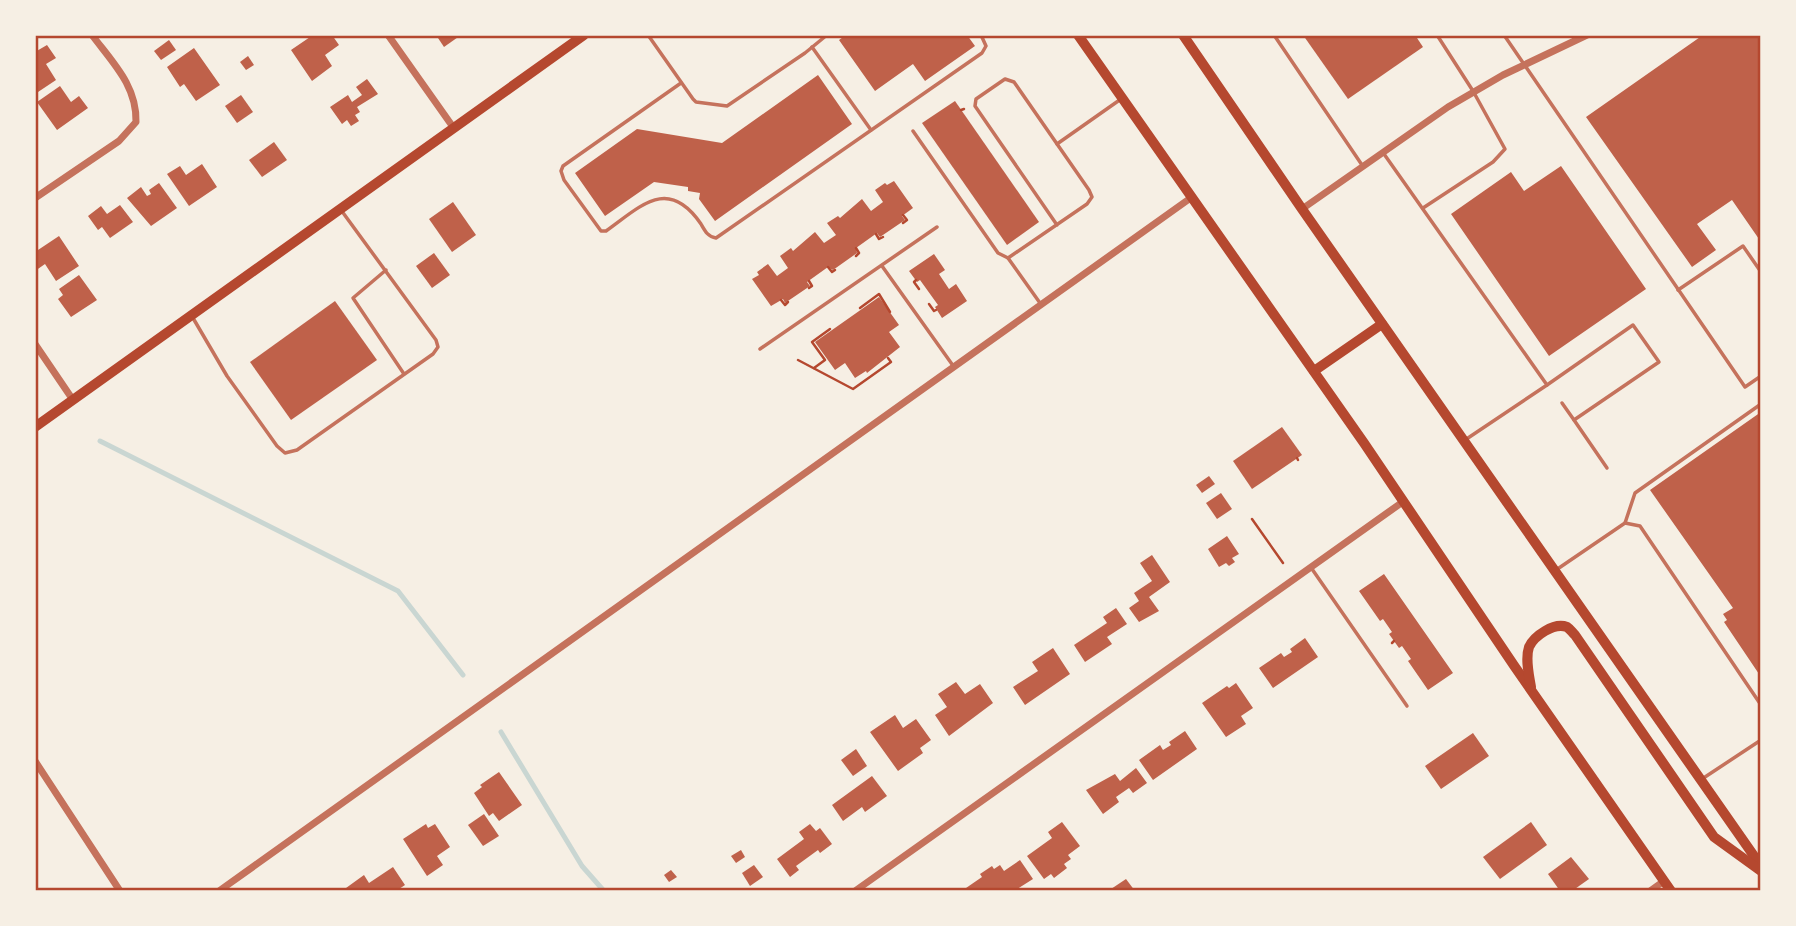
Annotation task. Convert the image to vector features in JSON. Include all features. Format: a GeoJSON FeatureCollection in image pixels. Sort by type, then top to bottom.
{"type":"FeatureCollection","features":[{"type":"Feature","properties":{"kind":"main road"},"geometry":{"type":"LineString","coordinates":[[35,427],[584,35]]}},
{"type":"Feature","properties":{"kind":"main road"},"geometry":{"type":"LineString","coordinates":[[1078,35],[1314,371],[1671,891]]}},
{"type":"Feature","properties":{"kind":"main road"},"geometry":{"type":"LineString","coordinates":[[1183,35],[1761,866]]}},
{"type":"Feature","properties":{"kind":"main road"},"geometry":{"type":"LineString","coordinates":[[1314,371],[1382,324]]}},
{"type":"Feature","properties":{"kind":"main road"},"geometry":{"type":"LineString","coordinates":[[1531,690],[1529,648],[1535,638],[1546,631],[1557,626],[1567,627],[1714,837],[1761,871]]}},
{"type":"Feature","properties":{"kind":"street"},"geometry":{"type":"LineString","coordinates":[[35,198],[119,141],[136,122],[133,93],[92,35]]}},
{"type":"Feature","properties":{"kind":"street"},"geometry":{"type":"LineString","coordinates":[[387,35],[453,127]]}},
{"type":"Feature","properties":{"kind":"street"},"geometry":{"type":"LineString","coordinates":[[1302,209],[1382,151],[1474,91],[1587,35]]}},
{"type":"Feature","properties":{"kind":"street"},"geometry":{"type":"LineString","coordinates":[[219,891],[1192,197]]}},
{"type":"Feature","properties":{"kind":"street"},"geometry":{"type":"LineString","coordinates":[[35,344],[73,400]]}},
{"type":"Feature","properties":{"kind":"street"},"geometry":{"type":"LineString","coordinates":[[855,891],[1404,501]]}},
{"type":"Feature","properties":{"kind":"street"},"geometry":{"type":"LineString","coordinates":[[35,761],[120,891]]}},
{"type":"Feature","properties":{"kind":"street"},"geometry":{"type":"LineString","coordinates":[[1650,891],[1664,881]]}},
{"type":"Feature","properties":{"kind":"lane"},"geometry":{"type":"LineString","coordinates":[[648,35],[696,102],[730,105],[827,35]]}},
{"type":"Feature","properties":{"kind":"lane"},"geometry":{"type":"LineString","coordinates":[[681,83],[563,166],[562,176],[601,231],[606,231],[648,201],[659,198],[680,202],[690,208],[708,235],[716,238],[982,52],[986,46],[981,35]]}},
{"type":"Feature","properties":{"kind":"lane"},"geometry":{"type":"LineString","coordinates":[[1274,35],[1362,165]]}},
{"type":"Feature","properties":{"kind":"lane"},"geometry":{"type":"LineString","coordinates":[[1423,208],[1493,162],[1505,149],[1474,91],[1437,35]]}},
{"type":"Feature","properties":{"kind":"lane"},"geometry":{"type":"LineString","coordinates":[[1504,35],[1745,387],[1761,376]]}},
{"type":"Feature","properties":{"kind":"lane"},"geometry":{"type":"LineString","coordinates":[[813,47],[871,130]]}},
{"type":"Feature","properties":{"kind":"lane"},"geometry":{"type":"LineString","coordinates":[[1008,258],[1057,225],[1087,204],[1092,197],[1012,80],[1002,80],[974,102],[1057,225]]}},
{"type":"Feature","properties":{"kind":"lane"},"geometry":{"type":"LineString","coordinates":[[1057,144],[1122,98]]}},
{"type":"Feature","properties":{"kind":"lane"},"geometry":{"type":"LineString","coordinates":[[913,131],[998,253],[1008,258],[1041,305]]}},
{"type":"Feature","properties":{"kind":"lane"},"geometry":{"type":"LineString","coordinates":[[1382,151],[1547,385]]}},
{"type":"Feature","properties":{"kind":"lane"},"geometry":{"type":"LineString","coordinates":[[192,316],[227,376],[280,450],[285,453],[297,450],[436,351],[438,343],[340,209]]}},
{"type":"Feature","properties":{"kind":"lane"},"geometry":{"type":"LineString","coordinates":[[761,349],[937,227]]}},
{"type":"Feature","properties":{"kind":"lane"},"geometry":{"type":"LineString","coordinates":[[1678,290],[1743,246],[1761,272]]}},
{"type":"Feature","properties":{"kind":"lane"},"geometry":{"type":"LineString","coordinates":[[882,265],[954,367]]}},
{"type":"Feature","properties":{"kind":"lane"},"geometry":{"type":"LineString","coordinates":[[386,270],[353,298],[404,374]]}},
{"type":"Feature","properties":{"kind":"lane"},"geometry":{"type":"LineString","coordinates":[[1463,441],[1633,325],[1659,362],[1574,420]]}},
{"type":"Feature","properties":{"kind":"lane"},"geometry":{"type":"LineString","coordinates":[[1562,403],[1607,468]]}},
{"type":"Feature","properties":{"kind":"lane"},"geometry":{"type":"LineString","coordinates":[[1554,571],[1625,523],[1635,493],[1761,404]]}},
{"type":"Feature","properties":{"kind":"lane"},"geometry":{"type":"LineString","coordinates":[[1625,523],[1640,526],[1761,705]]}},
{"type":"Feature","properties":{"kind":"lane"},"geometry":{"type":"LineString","coordinates":[[1311,567],[1407,706]]}},
{"type":"Feature","properties":{"kind":"lane"},"geometry":{"type":"LineString","coordinates":[[1701,780],[1761,740]]}},
{"type":"Feature","properties":{"kind":"path"},"geometry":{"type":"LineString","coordinates":[[903,215],[907,220],[904,223]]}},
{"type":"Feature","properties":{"kind":"path"},"geometry":{"type":"LineString","coordinates":[[876,234],[879,239],[883,237]]}},
{"type":"Feature","properties":{"kind":"path"},"geometry":{"type":"LineString","coordinates":[[856,248],[859,253],[856,256]]}},
{"type":"Feature","properties":{"kind":"path"},"geometry":{"type":"LineString","coordinates":[[828,267],[832,272],[835,270]]}},
{"type":"Feature","properties":{"kind":"path"},"geometry":{"type":"LineString","coordinates":[[808,281],[812,286],[809,288]]}},
{"type":"Feature","properties":{"kind":"path"},"geometry":{"type":"LineString","coordinates":[[916,281],[914,282],[919,289]]}},
{"type":"Feature","properties":{"kind":"path"},"geometry":{"type":"LineString","coordinates":[[860,308],[879,295],[890,312]]}},
{"type":"Feature","properties":{"kind":"path"},"geometry":{"type":"LineString","coordinates":[[781,300],[785,305],[788,302]]}},
{"type":"Feature","properties":{"kind":"path"},"geometry":{"type":"LineString","coordinates":[[929,304],[936,310]]}},
{"type":"Feature","properties":{"kind":"path"},"geometry":{"type":"LineString","coordinates":[[814,368],[826,359],[812,342],[830,329]]}},
{"type":"Feature","properties":{"kind":"path"},"geometry":{"type":"LineString","coordinates":[[798,360],[853,389],[891,362],[888,358]]}},
{"type":"Feature","properties":{"kind":"path"},"geometry":{"type":"LineString","coordinates":[[870,371],[873,375]]}},
{"type":"Feature","properties":{"kind":"path"},"geometry":{"type":"LineString","coordinates":[[1252,519],[1283,563]]}},
{"type":"Feature","properties":{"kind":"building"},"geometry":{"type":"Polygon","coordinates":[[[313,35],[332,35],[339,45],[325,55],[332,66],[312,81],[291,50],[313,35]]]}},
{"type":"Feature","properties":{"kind":"building"},"geometry":{"type":"Polygon","coordinates":[[[436,35],[461,35],[444,47],[436,35]]]}},
{"type":"Feature","properties":{"kind":"building"},"geometry":{"type":"Polygon","coordinates":[[[846,35],[967,35],[975,46],[925,81],[913,64],[875,91],[839,40],[846,35]]]}},
{"type":"Feature","properties":{"kind":"building"},"geometry":{"type":"Polygon","coordinates":[[[1303,35],[1415,35],[1423,47],[1348,99],[1303,35]]]}},
{"type":"Feature","properties":{"kind":"building"},"geometry":{"type":"Polygon","coordinates":[[[1703,35],[1761,35],[1761,242],[1732,200],[1697,224],[1716,250],[1692,267],[1586,117],[1703,35]]]}},
{"type":"Feature","properties":{"kind":"building"},"geometry":{"type":"Polygon","coordinates":[[[169,40],[176,50],[161,60],[154,51],[169,40]]]}},
{"type":"Feature","properties":{"kind":"building"},"geometry":{"type":"Polygon","coordinates":[[[47,45],[56,58],[46,64],[56,80],[35,94],[35,52],[47,45]]]}},
{"type":"Feature","properties":{"kind":"building"},"geometry":{"type":"Polygon","coordinates":[[[194,48],[220,85],[196,101],[184,84],[180,87],[167,67],[194,48]]]}},
{"type":"Feature","properties":{"kind":"building"},"geometry":{"type":"Polygon","coordinates":[[[248,56],[254,65],[246,70],[240,62],[248,56]]]}},
{"type":"Feature","properties":{"kind":"building"},"geometry":{"type":"Polygon","coordinates":[[[818,75],[852,124],[715,221],[699,199],[700,193],[688,191],[688,187],[654,182],[605,216],[575,173],[637,129],[722,143],[818,75]]]}},
{"type":"Feature","properties":{"kind":"building"},"geometry":{"type":"Polygon","coordinates":[[[367,79],[378,94],[357,107],[360,112],[355,115],[359,121],[351,126],[347,120],[342,124],[330,107],[348,95],[352,102],[362,95],[356,87],[367,79]]]}},
{"type":"Feature","properties":{"kind":"building"},"geometry":{"type":"Polygon","coordinates":[[[60,86],[71,102],[79,96],[88,108],[57,130],[37,102],[60,86]]]}},
{"type":"Feature","properties":{"kind":"building"},"geometry":{"type":"Polygon","coordinates":[[[241,95],[253,112],[237,123],[225,106],[241,95]]]}},
{"type":"Feature","properties":{"kind":"building"},"geometry":{"type":"Polygon","coordinates":[[[955,101],[1039,222],[1007,245],[922,123],[955,101]]]}},
{"type":"Feature","properties":{"kind":"building"},"geometry":{"type":"Polygon","coordinates":[[[274,142],[287,160],[262,177],[249,160],[274,142]]]}},
{"type":"Feature","properties":{"kind":"building"},"geometry":{"type":"Polygon","coordinates":[[[202,164],[217,187],[189,206],[167,174],[180,166],[186,175],[202,164]]]}},
{"type":"Feature","properties":{"kind":"building"},"geometry":{"type":"Polygon","coordinates":[[[1561,166],[1646,289],[1549,356],[1451,214],[1511,172],[1524,191],[1561,166]]]}},
{"type":"Feature","properties":{"kind":"building"},"geometry":{"type":"Polygon","coordinates":[[[894,181],[913,208],[902,216],[905,220],[880,237],[877,233],[856,248],[857,253],[833,270],[828,267],[807,282],[810,286],[785,303],[783,299],[771,306],[752,279],[759,275],[757,272],[768,264],[777,276],[788,268],[780,256],[791,248],[793,251],[815,232],[824,243],[836,235],[827,223],[838,216],[840,218],[862,199],[871,211],[883,202],[875,190],[894,181]]]}},
{"type":"Feature","properties":{"kind":"building"},"geometry":{"type":"Polygon","coordinates":[[[159,183],[177,208],[151,226],[127,198],[141,187],[147,196],[151,194],[149,190],[159,183]]]}},
{"type":"Feature","properties":{"kind":"building"},"geometry":{"type":"Polygon","coordinates":[[[453,202],[476,235],[452,252],[429,219],[453,202]]]}},
{"type":"Feature","properties":{"kind":"building"},"geometry":{"type":"Polygon","coordinates":[[[120,205],[133,222],[110,238],[102,227],[98,230],[88,216],[101,206],[107,214],[120,205]]]}},
{"type":"Feature","properties":{"kind":"building"},"geometry":{"type":"Polygon","coordinates":[[[59,236],[79,266],[56,281],[45,264],[35,271],[35,252],[59,236]]]}},
{"type":"Feature","properties":{"kind":"building"},"geometry":{"type":"Polygon","coordinates":[[[434,253],[450,275],[432,288],[416,266],[434,253]]]}},
{"type":"Feature","properties":{"kind":"building"},"geometry":{"type":"Polygon","coordinates":[[[934,254],[945,270],[939,274],[949,289],[956,284],[967,301],[942,318],[935,307],[938,305],[920,280],[917,282],[909,271],[934,254]]]}},
{"type":"Feature","properties":{"kind":"building"},"geometry":{"type":"Polygon","coordinates":[[[79,275],[97,300],[71,317],[58,299],[63,295],[59,289],[79,275]]]}},
{"type":"Feature","properties":{"kind":"building"},"geometry":{"type":"Polygon","coordinates":[[[879,297],[899,325],[889,332],[900,347],[867,373],[866,371],[855,378],[845,363],[835,370],[815,342],[879,297]]]}},
{"type":"Feature","properties":{"kind":"building"},"geometry":{"type":"Polygon","coordinates":[[[335,301],[377,360],[291,420],[250,362],[335,301]]]}},
{"type":"Feature","properties":{"kind":"building"},"geometry":{"type":"Polygon","coordinates":[[[1761,412],[1761,677],[1724,622],[1727,620],[1723,614],[1733,608],[1650,490],[1761,412]]]}},
{"type":"Feature","properties":{"kind":"building"},"geometry":{"type":"Polygon","coordinates":[[[1282,427],[1302,455],[1252,489],[1233,461],[1282,427]]]}},
{"type":"Feature","properties":{"kind":"building"},"geometry":{"type":"Polygon","coordinates":[[[1209,476],[1215,484],[1202,493],[1196,485],[1209,476]]]}},
{"type":"Feature","properties":{"kind":"building"},"geometry":{"type":"Polygon","coordinates":[[[1221,493],[1232,509],[1217,519],[1206,503],[1221,493]]]}},
{"type":"Feature","properties":{"kind":"building"},"geometry":{"type":"Polygon","coordinates":[[[1227,536],[1239,554],[1232,558],[1235,562],[1229,566],[1226,563],[1219,567],[1208,549],[1227,536]]]}},
{"type":"Feature","properties":{"kind":"building"},"geometry":{"type":"Polygon","coordinates":[[[1152,555],[1170,582],[1149,597],[1159,611],[1139,622],[1129,608],[1139,601],[1134,593],[1152,581],[1140,563],[1152,555]]]}},
{"type":"Feature","properties":{"kind":"building"},"geometry":{"type":"Polygon","coordinates":[[[1384,574],[1453,673],[1428,690],[1408,661],[1411,659],[1402,646],[1399,648],[1383,619],[1380,621],[1359,591],[1384,574]]]}},
{"type":"Feature","properties":{"kind":"building"},"geometry":{"type":"Polygon","coordinates":[[[1116,608],[1127,624],[1107,637],[1112,644],[1085,662],[1074,645],[1107,623],[1103,617],[1116,608]]]}},
{"type":"Feature","properties":{"kind":"building"},"geometry":{"type":"Polygon","coordinates":[[[1305,638],[1318,657],[1273,688],[1259,668],[1281,653],[1284,657],[1292,652],[1290,649],[1305,638]]]}},
{"type":"Feature","properties":{"kind":"building"},"geometry":{"type":"Polygon","coordinates":[[[1053,648],[1070,674],[1025,705],[1013,687],[1038,671],[1032,662],[1053,648]]]}},
{"type":"Feature","properties":{"kind":"building"},"geometry":{"type":"Polygon","coordinates":[[[956,682],[965,694],[980,684],[993,703],[949,736],[935,715],[947,707],[938,694],[956,682]]]}},
{"type":"Feature","properties":{"kind":"building"},"geometry":{"type":"Polygon","coordinates":[[[1236,683],[1253,708],[1241,716],[1246,724],[1226,737],[1202,703],[1236,683]]]}},
{"type":"Feature","properties":{"kind":"building"},"geometry":{"type":"Polygon","coordinates":[[[895,715],[903,728],[916,719],[931,740],[920,748],[923,753],[898,771],[870,732],[895,715]]]}},
{"type":"Feature","properties":{"kind":"building"},"geometry":{"type":"Polygon","coordinates":[[[1185,731],[1197,749],[1153,780],[1139,760],[1160,745],[1163,750],[1171,745],[1169,742],[1185,731]]]}},
{"type":"Feature","properties":{"kind":"building"},"geometry":{"type":"Polygon","coordinates":[[[1473,733],[1489,756],[1441,789],[1425,766],[1473,733]]]}},
{"type":"Feature","properties":{"kind":"building"},"geometry":{"type":"Polygon","coordinates":[[[856,749],[867,766],[853,776],[841,760],[856,749]]]}},
{"type":"Feature","properties":{"kind":"building"},"geometry":{"type":"Polygon","coordinates":[[[1136,768],[1147,783],[1133,793],[1129,788],[1116,797],[1119,802],[1103,814],[1086,790],[1115,774],[1120,781],[1136,768]]]}},
{"type":"Feature","properties":{"kind":"building"},"geometry":{"type":"Polygon","coordinates":[[[499,772],[522,805],[499,821],[493,813],[489,816],[474,793],[482,787],[480,785],[499,772]]]}},
{"type":"Feature","properties":{"kind":"building"},"geometry":{"type":"Polygon","coordinates":[[[872,776],[887,796],[865,812],[862,807],[843,821],[832,805],[872,776]]]}},
{"type":"Feature","properties":{"kind":"building"},"geometry":{"type":"Polygon","coordinates":[[[484,814],[499,836],[483,846],[468,825],[484,814]]]}},
{"type":"Feature","properties":{"kind":"building"},"geometry":{"type":"Polygon","coordinates":[[[1062,822],[1080,846],[1068,855],[1071,859],[1064,864],[1067,868],[1054,878],[1051,874],[1044,879],[1027,856],[1052,838],[1048,832],[1062,822]]]}},
{"type":"Feature","properties":{"kind":"building"},"geometry":{"type":"Polygon","coordinates":[[[1531,822],[1547,845],[1500,879],[1483,857],[1531,822]]]}},
{"type":"Feature","properties":{"kind":"building"},"geometry":{"type":"Polygon","coordinates":[[[426,824],[428,828],[435,824],[450,847],[437,856],[443,865],[427,876],[403,839],[426,824]]]}},
{"type":"Feature","properties":{"kind":"building"},"geometry":{"type":"Polygon","coordinates":[[[810,824],[816,831],[820,828],[832,844],[820,853],[818,850],[796,866],[799,870],[790,877],[777,859],[804,839],[799,832],[810,824]]]}},
{"type":"Feature","properties":{"kind":"building"},"geometry":{"type":"Polygon","coordinates":[[[741,850],[745,857],[736,863],[731,856],[741,850]]]}},
{"type":"Feature","properties":{"kind":"building"},"geometry":{"type":"Polygon","coordinates":[[[1571,857],[1589,879],[1572,891],[1560,891],[1548,874],[1571,857]]]}},
{"type":"Feature","properties":{"kind":"building"},"geometry":{"type":"Polygon","coordinates":[[[1020,860],[1033,879],[1014,891],[968,891],[966,888],[992,866],[994,869],[1000,865],[1004,871],[1020,860]]]}},
{"type":"Feature","properties":{"kind":"building"},"geometry":{"type":"Polygon","coordinates":[[[754,865],[763,877],[750,886],[742,873],[754,865]]]}},
{"type":"Feature","properties":{"kind":"building"},"geometry":{"type":"Polygon","coordinates":[[[393,867],[405,885],[396,891],[348,891],[346,888],[364,875],[369,883],[393,867]]]}},
{"type":"Feature","properties":{"kind":"building"},"geometry":{"type":"Polygon","coordinates":[[[671,870],[677,877],[669,882],[664,875],[671,870]]]}},
{"type":"Feature","properties":{"kind":"building"},"geometry":{"type":"Polygon","coordinates":[[[1126,879],[1135,891],[1108,891],[1126,879]]]}},
{"type":"Feature","properties":{"kind":"waterway"},"geometry":{"type":"LineString","coordinates":[[100,441],[398,591],[463,675]]}},
{"type":"Feature","properties":{"kind":"waterway"},"geometry":{"type":"LineString","coordinates":[[501,732],[582,866],[604,891]]}}]}
